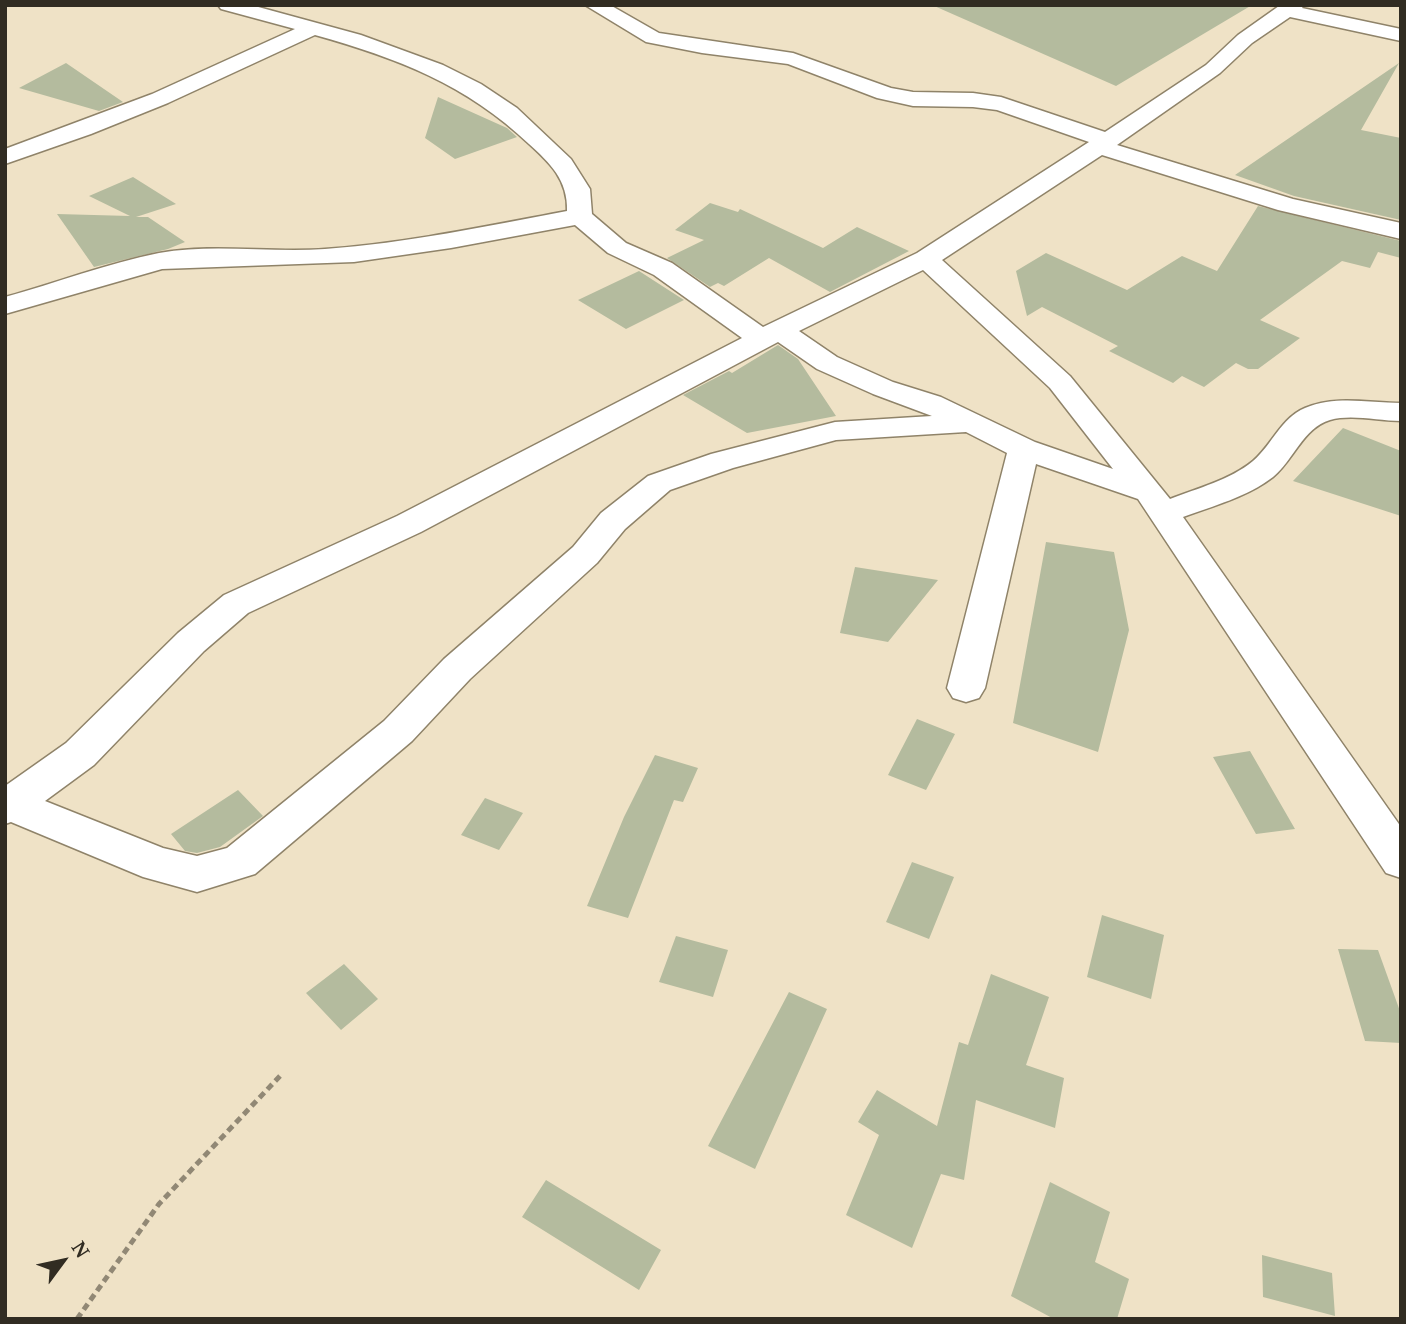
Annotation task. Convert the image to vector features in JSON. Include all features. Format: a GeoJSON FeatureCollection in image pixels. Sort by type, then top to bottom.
{"type":"FeatureCollection","features":[{"type":"Feature","properties":{"kind":"street"},"geometry":{"type":"LineString","coordinates":[[228,5],[389,51],[437,69],[474,87],[535,136],[566,169],[579,189],[580,216],[617,248],[663,269],[770,334],[827,363],[883,388],[930,403],[1024,449],[1157,502],[1254,476],[1277,458],[1294,429],[1315,415],[1340,411],[1401,412]]}},
{"type":"Feature","properties":{"kind":"street"},"geometry":{"type":"LineString","coordinates":[[595,5],[653,38],[793,59],[885,93],[914,99],[972,100],[1001,104],[1104,144],[1287,205],[1401,231]]}},
{"type":"Feature","properties":{"kind":"street"},"geometry":{"type":"LineString","coordinates":[[9,806],[80,754],[191,642],[236,604],[409,524],[770,334],[926,259],[1104,144],[1213,69],[1245,40],[1290,8],[1401,35]]}},
{"type":"Feature","properties":{"kind":"street"},"geometry":{"type":"LineString","coordinates":[[5,157],[65,138],[128,112],[311,29]]}},
{"type":"Feature","properties":{"kind":"street"},"geometry":{"type":"LineString","coordinates":[[5,306],[160,261],[184,258],[321,257],[389,250],[580,216]]}},
{"type":"Feature","properties":{"kind":"street"},"geometry":{"type":"LineString","coordinates":[[926,259],[1060,382],[1157,502],[1401,861]]}},
{"type":"Feature","properties":{"kind":"street"},"geometry":{"type":"LineString","coordinates":[[9,806],[158,865],[197,874],[240,862],[398,731],[457,669],[585,555],[613,521],[659,483],[722,461],[835,431],[968,423]]}},
{"type":"Feature","properties":{"kind":"street"},"geometry":{"type":"LineString","coordinates":[[967,688],[1024,449]]}},
{"type":"Feature","properties":{"kind":"path"},"geometry":{"type":"LineString","coordinates":[[77,1319],[159,1204],[280,1076]]}},
{"type":"Feature","properties":{"kind":"building"},"geometry":{"type":"Polygon","coordinates":[[[932,5],[1252,5],[1116,86],[932,5]]]}},
{"type":"Feature","properties":{"kind":"building"},"geometry":{"type":"Polygon","coordinates":[[[66,63],[123,102],[99,111],[19,88],[66,63]]]}},
{"type":"Feature","properties":{"kind":"building"},"geometry":{"type":"Polygon","coordinates":[[[1399,63],[1361,130],[1401,138],[1401,220],[1294,196],[1235,175],[1399,63]]]}},
{"type":"Feature","properties":{"kind":"building"},"geometry":{"type":"Polygon","coordinates":[[[438,97],[507,128],[517,137],[455,159],[425,138],[438,97]]]}},
{"type":"Feature","properties":{"kind":"building"},"geometry":{"type":"Polygon","coordinates":[[[133,177],[176,204],[136,217],[148,217],[185,242],[168,249],[94,267],[57,214],[130,216],[89,196],[133,177]]]}},
{"type":"Feature","properties":{"kind":"building"},"geometry":{"type":"Polygon","coordinates":[[[710,203],[738,212],[740,209],[823,248],[857,227],[909,251],[830,292],[769,258],[724,286],[718,283],[710,287],[667,258],[704,240],[675,230],[710,203]]]}},
{"type":"Feature","properties":{"kind":"building"},"geometry":{"type":"Polygon","coordinates":[[[1258,206],[1401,241],[1401,258],[1378,252],[1370,268],[1342,261],[1260,320],[1300,338],[1258,369],[1248,369],[1236,363],[1204,387],[1182,376],[1173,383],[1109,351],[1118,346],[1042,307],[1027,316],[1016,271],[1046,253],[1127,290],[1182,256],[1217,271],[1258,206]]]}},
{"type":"Feature","properties":{"kind":"building"},"geometry":{"type":"Polygon","coordinates":[[[639,271],[684,300],[626,329],[578,300],[639,271]]]}},
{"type":"Feature","properties":{"kind":"building"},"geometry":{"type":"Polygon","coordinates":[[[778,345],[798,359],[836,416],[747,433],[683,395],[729,371],[732,373],[778,345]]]}},
{"type":"Feature","properties":{"kind":"building"},"geometry":{"type":"Polygon","coordinates":[[[1343,428],[1401,451],[1401,516],[1293,481],[1343,428]]]}},
{"type":"Feature","properties":{"kind":"building"},"geometry":{"type":"Polygon","coordinates":[[[1046,542],[1114,552],[1129,630],[1098,752],[1013,723],[1046,542]]]}},
{"type":"Feature","properties":{"kind":"building"},"geometry":{"type":"Polygon","coordinates":[[[855,567],[938,580],[888,642],[840,633],[855,567]]]}},
{"type":"Feature","properties":{"kind":"building"},"geometry":{"type":"Polygon","coordinates":[[[917,719],[955,734],[926,790],[888,775],[917,719]]]}},
{"type":"Feature","properties":{"kind":"building"},"geometry":{"type":"Polygon","coordinates":[[[1250,751],[1295,829],[1256,834],[1213,757],[1250,751]]]}},
{"type":"Feature","properties":{"kind":"building"},"geometry":{"type":"Polygon","coordinates":[[[655,755],[698,768],[683,802],[674,800],[628,918],[587,906],[624,817],[655,755]]]}},
{"type":"Feature","properties":{"kind":"building"},"geometry":{"type":"Polygon","coordinates":[[[238,790],[263,816],[220,847],[197,853],[185,851],[171,834],[238,790]]]}},
{"type":"Feature","properties":{"kind":"building"},"geometry":{"type":"Polygon","coordinates":[[[485,798],[523,813],[499,850],[461,835],[485,798]]]}},
{"type":"Feature","properties":{"kind":"building"},"geometry":{"type":"Polygon","coordinates":[[[912,862],[954,877],[929,939],[886,922],[912,862]]]}},
{"type":"Feature","properties":{"kind":"building"},"geometry":{"type":"Polygon","coordinates":[[[1102,915],[1164,935],[1151,999],[1087,977],[1102,915]]]}},
{"type":"Feature","properties":{"kind":"building"},"geometry":{"type":"Polygon","coordinates":[[[676,936],[728,950],[713,997],[659,982],[676,936]]]}},
{"type":"Feature","properties":{"kind":"building"},"geometry":{"type":"Polygon","coordinates":[[[1338,949],[1378,950],[1401,1014],[1401,1043],[1365,1041],[1338,949]]]}},
{"type":"Feature","properties":{"kind":"building"},"geometry":{"type":"Polygon","coordinates":[[[344,964],[378,999],[341,1030],[306,993],[344,964]]]}},
{"type":"Feature","properties":{"kind":"building"},"geometry":{"type":"Polygon","coordinates":[[[991,974],[1049,997],[1026,1065],[1064,1078],[1055,1128],[976,1100],[964,1180],[941,1174],[912,1248],[846,1215],[879,1135],[858,1122],[877,1090],[937,1126],[959,1042],[968,1045],[991,974]]]}},
{"type":"Feature","properties":{"kind":"building"},"geometry":{"type":"Polygon","coordinates":[[[789,992],[827,1009],[755,1169],[708,1146],[789,992]]]}},
{"type":"Feature","properties":{"kind":"building"},"geometry":{"type":"Polygon","coordinates":[[[546,1180],[661,1250],[639,1290],[522,1217],[546,1180]]]}},
{"type":"Feature","properties":{"kind":"building"},"geometry":{"type":"Polygon","coordinates":[[[1050,1182],[1110,1212],[1095,1262],[1129,1279],[1117,1319],[1054,1319],[1011,1296],[1050,1182]]]}},
{"type":"Feature","properties":{"kind":"building"},"geometry":{"type":"Polygon","coordinates":[[[1262,1255],[1332,1273],[1335,1316],[1263,1297],[1262,1255]]]}}]}
